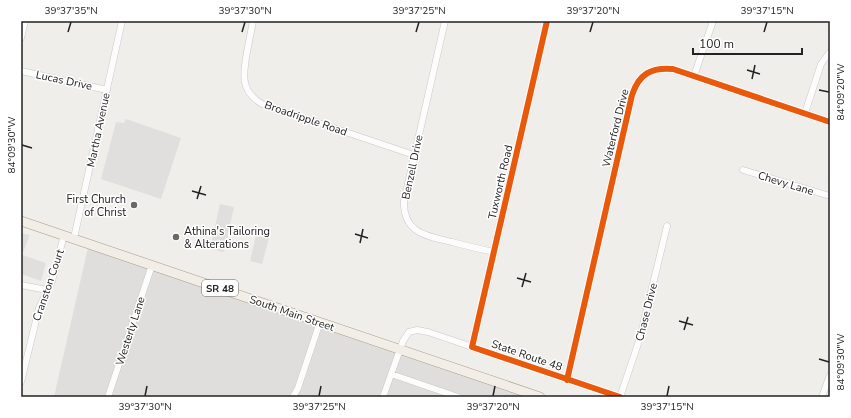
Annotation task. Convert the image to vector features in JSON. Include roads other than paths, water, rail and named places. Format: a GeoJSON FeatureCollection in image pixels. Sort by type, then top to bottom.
{"type":"FeatureCollection","features":[{"type":"Feature","properties":{"kind":"main road","name":"South Main Street"},"geometry":{"type":"LineString","coordinates":[[21,220],[540,397]]}},
{"type":"Feature","properties":{"kind":"street"},"geometry":{"type":"LineString","coordinates":[[21,38],[25,21]]}},
{"type":"Feature","properties":{"kind":"street","name":"Martha Avenue"},"geometry":{"type":"LineString","coordinates":[[74,238],[122,21]]}},
{"type":"Feature","properties":{"kind":"street","name":"Broadripple Road"},"geometry":{"type":"LineString","coordinates":[[253,21],[243,72],[246,88],[255,100],[262,104],[414,156]]}},
{"type":"Feature","properties":{"kind":"street","name":"Benzell Drive"},"geometry":{"type":"LineString","coordinates":[[445,21],[404,201],[405,214],[412,226],[418,232],[429,237],[494,252]]}},
{"type":"Feature","properties":{"kind":"street","name":"Tuxworth Road"},"geometry":{"type":"LineString","coordinates":[[472,347],[547,21]]}},
{"type":"Feature","properties":{"kind":"street"},"geometry":{"type":"LineString","coordinates":[[694,76],[713,21]]}},
{"type":"Feature","properties":{"kind":"street"},"geometry":{"type":"LineString","coordinates":[[804,113],[821,64],[830,52]]}},
{"type":"Feature","properties":{"kind":"street","name":"Waterford Drive"},"geometry":{"type":"LineString","coordinates":[[567,380],[635,87],[644,75],[657,69],[672,69],[830,122]]}},
{"type":"Feature","properties":{"kind":"street","name":"Lucas Drive"},"geometry":{"type":"LineString","coordinates":[[21,71],[107,90]]}},
{"type":"Feature","properties":{"kind":"street","name":"Chevy Lane"},"geometry":{"type":"LineString","coordinates":[[743,170],[830,196]]}},
{"type":"Feature","properties":{"kind":"street","name":"Chase Drive"},"geometry":{"type":"LineString","coordinates":[[620,397],[640,338],[667,226]]}},
{"type":"Feature","properties":{"kind":"street","name":"Cranston Court"},"geometry":{"type":"LineString","coordinates":[[21,382],[39,308],[52,281],[64,235]]}},
{"type":"Feature","properties":{"kind":"street","name":"Westerly Lane"},"geometry":{"type":"LineString","coordinates":[[108,397],[152,265]]}},
{"type":"Feature","properties":{"kind":"street"},"geometry":{"type":"LineString","coordinates":[[21,285],[47,290]]}},
{"type":"Feature","properties":{"kind":"street"},"geometry":{"type":"LineString","coordinates":[[293,397],[298,388],[320,322]]}},
{"type":"Feature","properties":{"kind":"street","name":"State Route 48"},"geometry":{"type":"LineString","coordinates":[[383,397],[406,336],[409,332],[417,330],[428,332],[620,397]]}},
{"type":"Feature","properties":{"kind":"street"},"geometry":{"type":"LineString","coordinates":[[391,374],[458,397]]}},
{"type":"Feature","properties":{"kind":"street"},"geometry":{"type":"LineString","coordinates":[[822,397],[830,374]]}},
{"type":"Feature","properties":{"kind":"place","name":"First Church of Christ"},"geometry":{"type":"Point","coordinates":[134,205]}},
{"type":"Feature","properties":{"kind":"place","name":"Athina's Tailoring & Alterations"},"geometry":{"type":"Point","coordinates":[176,237]}}]}
